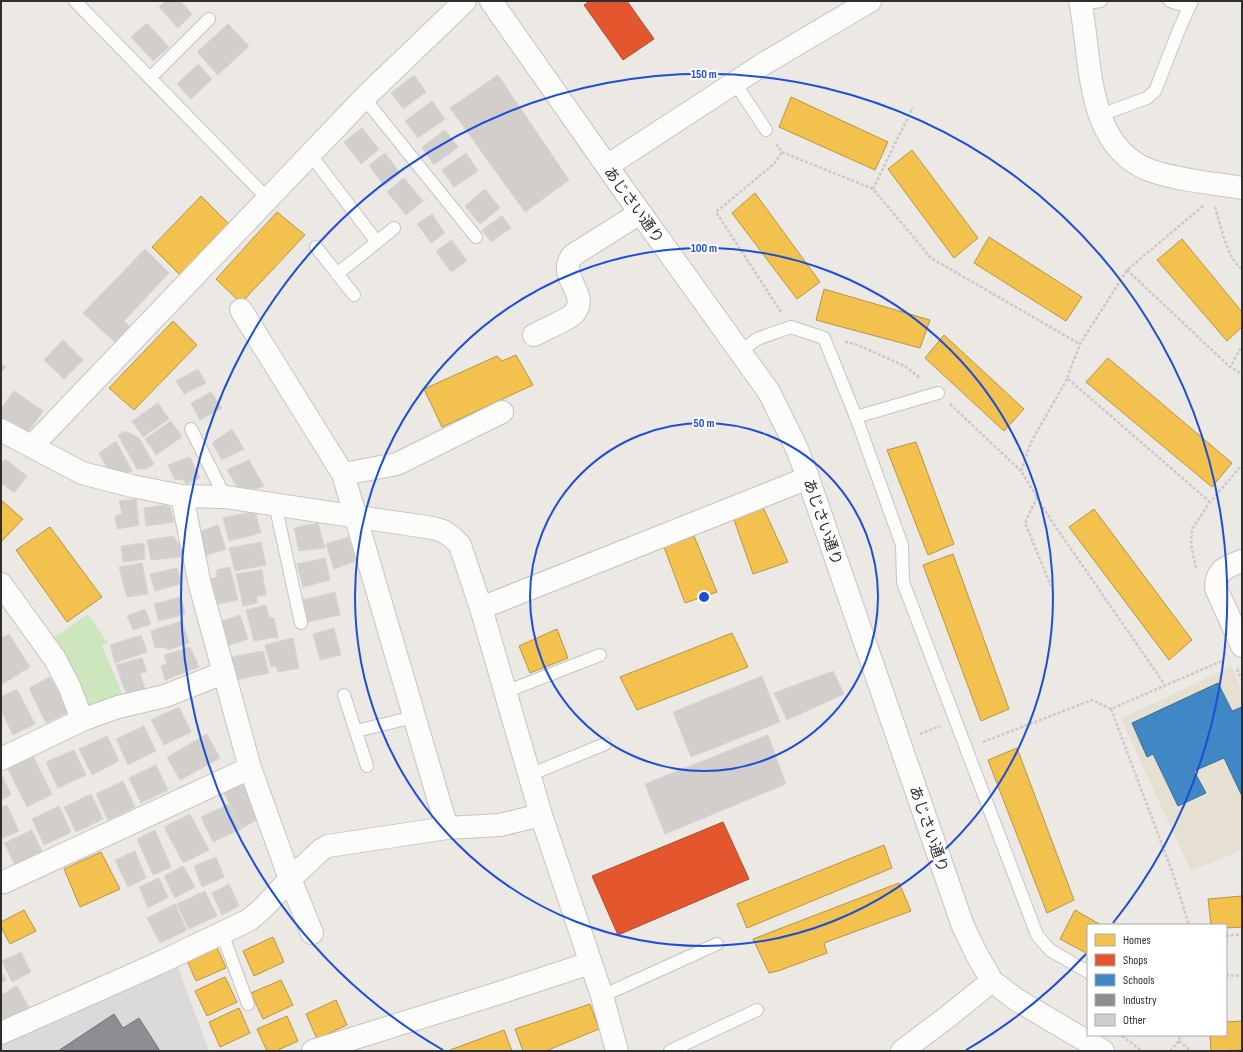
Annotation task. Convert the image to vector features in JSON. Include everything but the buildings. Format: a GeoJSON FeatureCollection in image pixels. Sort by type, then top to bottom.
{"type":"FeatureCollection","features":[{"type":"Feature","properties":{"kind":"street"},"geometry":{"type":"LineString","coordinates":[[32,446],[364,98],[465,1]]}},
{"type":"Feature","properties":{"kind":"street","name":"あじさい通り"},"geometry":{"type":"LineString","coordinates":[[491,1],[768,392],[797,449],[808,478],[963,926],[992,981],[1017,1000],[1103,1051]]}},
{"type":"Feature","properties":{"kind":"street"},"geometry":{"type":"LineString","coordinates":[[607,166],[765,63],[870,1]]}},
{"type":"Feature","properties":{"kind":"street"},"geometry":{"type":"LineString","coordinates":[[1087,2],[1094,96],[1100,116],[1109,137],[1123,153],[1139,165],[1150,170],[1228,191]]}},
{"type":"Feature","properties":{"kind":"street"},"geometry":{"type":"LineString","coordinates":[[534,335],[571,315],[576,309],[579,302],[578,296],[568,272],[568,266],[573,255],[640,213]]}},
{"type":"Feature","properties":{"kind":"street"},"geometry":{"type":"LineString","coordinates":[[241,310],[343,474],[447,828]]}},
{"type":"Feature","properties":{"kind":"street"},"geometry":{"type":"LineString","coordinates":[[343,474],[397,464],[502,412]]}},
{"type":"Feature","properties":{"kind":"street"},"geometry":{"type":"LineString","coordinates":[[1,430],[82,473],[132,486],[182,496],[225,497],[433,528],[443,531],[460,545],[481,608],[541,815],[602,996],[617,1051]]}},
{"type":"Feature","properties":{"kind":"street"},"geometry":{"type":"LineString","coordinates":[[481,608],[808,478]]}},
{"type":"Feature","properties":{"kind":"street"},"geometry":{"type":"LineString","coordinates":[[182,496],[200,585],[250,768],[290,879],[312,933]]}},
{"type":"Feature","properties":{"kind":"street"},"geometry":{"type":"LineString","coordinates":[[1234,653],[1216,588],[1216,578],[1223,569],[1242,561]]}},
{"type":"Feature","properties":{"kind":"street"},"geometry":{"type":"LineString","coordinates":[[1,584],[55,659],[70,688],[82,720]]}},
{"type":"Feature","properties":{"kind":"street"},"geometry":{"type":"LineString","coordinates":[[1,759],[82,720],[118,708],[165,696],[223,672]]}},
{"type":"Feature","properties":{"kind":"street"},"geometry":{"type":"LineString","coordinates":[[1,882],[4,882],[250,768]]}},
{"type":"Feature","properties":{"kind":"street"},"geometry":{"type":"LineString","coordinates":[[1,1033],[159,963],[249,920],[263,908],[290,879],[321,850],[328,846],[447,828],[500,825],[541,815]]}},
{"type":"Feature","properties":{"kind":"street"},"geometry":{"type":"LineString","coordinates":[[313,1051],[590,964]]}},
{"type":"Feature","properties":{"kind":"street"},"geometry":{"type":"LineString","coordinates":[[902,1051],[992,981]]}},
{"type":"Feature","properties":{"kind":"lane"},"geometry":{"type":"LineString","coordinates":[[75,1],[268,199]]}},
{"type":"Feature","properties":{"kind":"lane"},"geometry":{"type":"LineString","coordinates":[[1100,116],[1147,98],[1155,91],[1191,4],[1170,1]]}},
{"type":"Feature","properties":{"kind":"lane"},"geometry":{"type":"LineString","coordinates":[[150,78],[208,19]]}},
{"type":"Feature","properties":{"kind":"lane"},"geometry":{"type":"LineString","coordinates":[[734,83],[766,130]]}},
{"type":"Feature","properties":{"kind":"lane"},"geometry":{"type":"LineString","coordinates":[[364,98],[476,237]]}},
{"type":"Feature","properties":{"kind":"lane"},"geometry":{"type":"LineString","coordinates":[[310,154],[377,242]]}},
{"type":"Feature","properties":{"kind":"lane"},"geometry":{"type":"LineString","coordinates":[[337,274],[394,228]]}},
{"type":"Feature","properties":{"kind":"lane"},"geometry":{"type":"LineString","coordinates":[[316,247],[354,295]]}},
{"type":"Feature","properties":{"kind":"lane"},"geometry":{"type":"LineString","coordinates":[[740,352],[757,339],[791,327],[824,338],[856,417],[902,544],[904,582],[1037,934],[1050,950],[1087,971]]}},
{"type":"Feature","properties":{"kind":"lane"},"geometry":{"type":"LineString","coordinates":[[856,417],[938,393]]}},
{"type":"Feature","properties":{"kind":"lane"},"geometry":{"type":"LineString","coordinates":[[191,429],[225,497]]}},
{"type":"Feature","properties":{"kind":"lane"},"geometry":{"type":"LineString","coordinates":[[275,504],[301,623]]}},
{"type":"Feature","properties":{"kind":"lane"},"geometry":{"type":"LineString","coordinates":[[505,692],[600,655]]}},
{"type":"Feature","properties":{"kind":"lane"},"geometry":{"type":"LineString","coordinates":[[344,695],[367,766]]}},
{"type":"Feature","properties":{"kind":"lane"},"geometry":{"type":"LineString","coordinates":[[356,731],[414,717]]}},
{"type":"Feature","properties":{"kind":"lane"},"geometry":{"type":"LineString","coordinates":[[529,775],[605,744]]}},
{"type":"Feature","properties":{"kind":"lane"},"geometry":{"type":"LineString","coordinates":[[222,933],[248,1004]]}},
{"type":"Feature","properties":{"kind":"lane"},"geometry":{"type":"LineString","coordinates":[[602,996],[717,944]]}},
{"type":"Feature","properties":{"kind":"lane"},"geometry":{"type":"LineString","coordinates":[[670,1051],[757,1010]]}},
{"type":"Feature","properties":{"kind":"path"},"geometry":{"type":"LineString","coordinates":[[873,189],[913,107]]}},
{"type":"Feature","properties":{"kind":"path"},"geometry":{"type":"LineString","coordinates":[[766,130],[782,152],[873,189],[931,258],[1080,344]]}},
{"type":"Feature","properties":{"kind":"path"},"geometry":{"type":"LineString","coordinates":[[782,152],[774,164],[716,212],[791,327]]}},
{"type":"Feature","properties":{"kind":"path"},"geometry":{"type":"LineString","coordinates":[[1228,191],[1228,250],[1237,266],[1242,269]]}},
{"type":"Feature","properties":{"kind":"path"},"geometry":{"type":"LineString","coordinates":[[1165,685],[1051,520],[1021,471],[1031,442],[1067,378],[1080,344],[1127,270],[1201,207],[1228,191]]}},
{"type":"Feature","properties":{"kind":"path"},"geometry":{"type":"LineString","coordinates":[[1127,270],[1230,367],[1242,374]]}},
{"type":"Feature","properties":{"kind":"path"},"geometry":{"type":"LineString","coordinates":[[1230,367],[1242,346]]}},
{"type":"Feature","properties":{"kind":"path"},"geometry":{"type":"LineString","coordinates":[[1067,378],[1210,502]]}},
{"type":"Feature","properties":{"kind":"path"},"geometry":{"type":"LineString","coordinates":[[1196,566],[1191,544],[1192,529],[1210,502],[1242,465]]}},
{"type":"Feature","properties":{"kind":"path"},"geometry":{"type":"LineString","coordinates":[[1037,497],[1025,523],[1051,586]]}},
{"type":"Feature","properties":{"kind":"path"},"geometry":{"type":"LineString","coordinates":[[1110,709],[1234,653]]}},
{"type":"Feature","properties":{"kind":"path"},"geometry":{"type":"LineString","coordinates":[[966,749],[1092,700],[1110,709],[1173,874],[1189,924]]}},
{"type":"Feature","properties":{"kind":"path"},"geometry":{"type":"LineString","coordinates":[[1227,936],[1242,934]]}},
{"type":"Feature","properties":{"kind":"path"},"geometry":{"type":"LineString","coordinates":[[1227,975],[1242,976]]}},
{"type":"Feature","properties":{"kind":"path"},"geometry":{"type":"LineString","coordinates":[[1121,1036],[1142,1051]]}},
{"type":"Feature","properties":{"kind":"path"},"geometry":{"type":"LineString","coordinates":[[1170,1051],[1179,1041],[1180,1036]]}},
{"type":"Feature","properties":{"kind":"path"},"geometry":{"type":"LineString","coordinates":[[1179,1041],[1191,1051]]}},
{"type":"Feature","properties":{"kind":"shaded area"},"geometry":{"type":"Polygon","coordinates":[[[1231,666],[1242,690],[1242,850],[1191,871],[1121,719],[1231,666]]]}},
{"type":"Feature","properties":{"kind":"shaded area"},"geometry":{"type":"Polygon","coordinates":[[[177,965],[209,1051],[1,1051],[1,1042],[177,965]]]}},
{"type":"Feature","properties":{"kind":"green space"},"geometry":{"type":"Polygon","coordinates":[[[88,614],[108,643],[102,646],[123,695],[93,705],[83,701],[51,639],[88,614]]]}}]}
